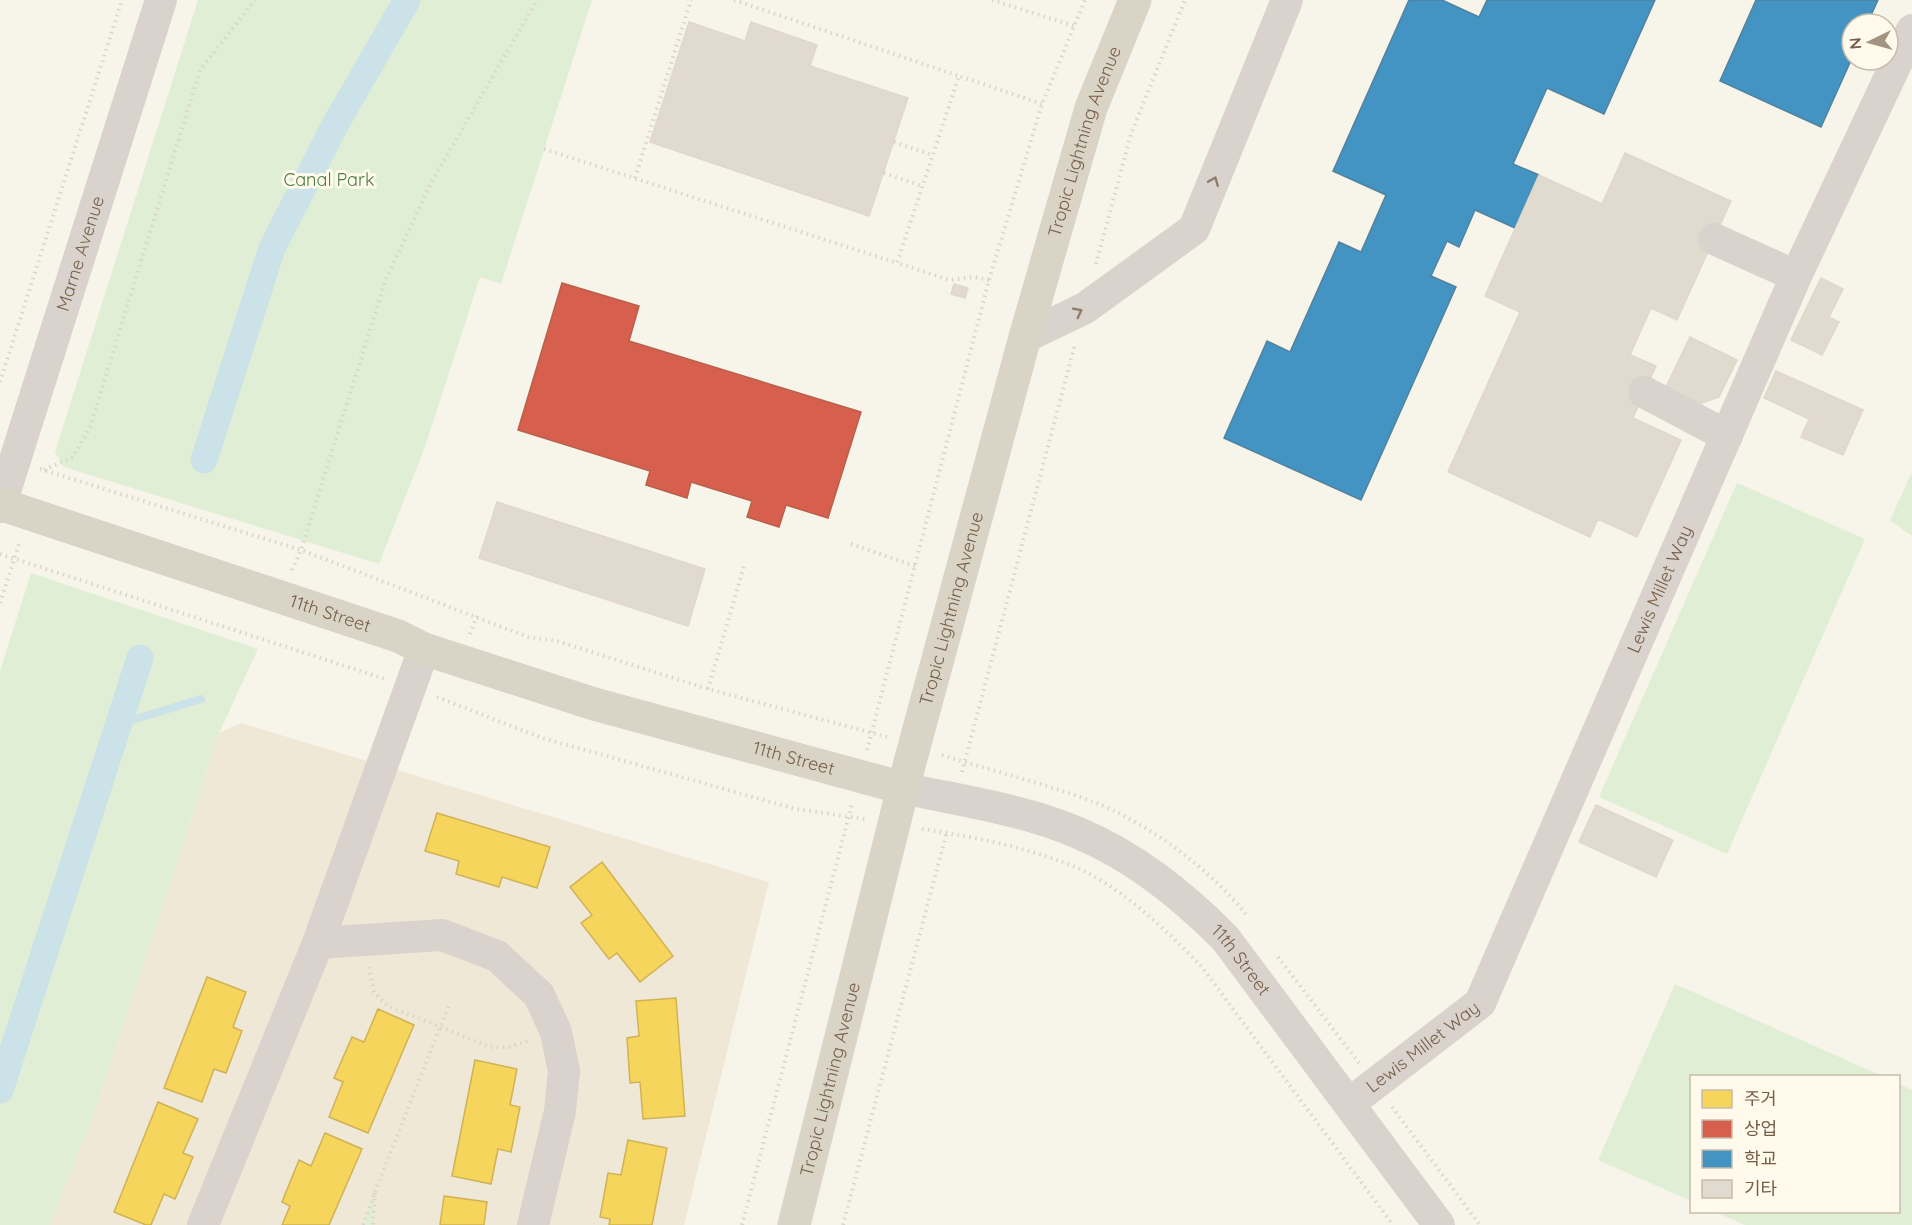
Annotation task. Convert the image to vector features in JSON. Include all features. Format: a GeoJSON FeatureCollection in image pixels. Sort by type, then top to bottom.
{"type":"FeatureCollection","features":[{"type":"Feature","properties":{"kind":"main road","name":"Tropic Lightning Avenue"},"geometry":{"type":"LineString","coordinates":[[794,1225],[903,788],[1025,337],[1091,108],[1135,0]]}},
{"type":"Feature","properties":{"kind":"main road","name":"11th Street"},"geometry":{"type":"LineString","coordinates":[[0,505],[398,636],[424,649],[594,704],[903,788]]}},
{"type":"Feature","properties":{"kind":"street","name":"Marne Avenue"},"geometry":{"type":"LineString","coordinates":[[0,505],[30,464],[161,0]]}},
{"type":"Feature","properties":{"kind":"street"},"geometry":{"type":"LineString","coordinates":[[1025,337],[1085,308],[1194,229],[1287,0]]}},
{"type":"Feature","properties":{"kind":"street","name":"Lewis Millet Way"},"geometry":{"type":"LineString","coordinates":[[1350,1103],[1480,1003],[1796,276],[1912,30]]}},
{"type":"Feature","properties":{"kind":"street"},"geometry":{"type":"LineString","coordinates":[[1714,239],[1796,276]]}},
{"type":"Feature","properties":{"kind":"street"},"geometry":{"type":"LineString","coordinates":[[1644,392],[1727,436]]}},
{"type":"Feature","properties":{"kind":"street"},"geometry":{"type":"LineString","coordinates":[[203,1225],[318,943],[424,649]]}},
{"type":"Feature","properties":{"kind":"street","name":"11th Street"},"geometry":{"type":"LineString","coordinates":[[903,788],[1025,814],[1076,832],[1134,862],[1186,900],[1225,938],[1439,1225]]}},
{"type":"Feature","properties":{"kind":"street"},"geometry":{"type":"LineString","coordinates":[[318,943],[442,935],[497,956],[539,995],[556,1032],[564,1071],[561,1101],[533,1225]]}},
{"type":"Feature","properties":{"kind":"path"},"geometry":{"type":"LineString","coordinates":[[0,382],[122,0]]}},
{"type":"Feature","properties":{"kind":"path"},"geometry":{"type":"LineString","coordinates":[[30,464],[73,457],[90,427],[200,70],[255,0]]}},
{"type":"Feature","properties":{"kind":"path"},"geometry":{"type":"LineString","coordinates":[[281,597],[302,550],[386,279],[432,182],[537,0]]}},
{"type":"Feature","properties":{"kind":"path"},"geometry":{"type":"LineString","coordinates":[[635,178],[691,0]]}},
{"type":"Feature","properties":{"kind":"path"},"geometry":{"type":"LineString","coordinates":[[734,0],[1042,104]]}},
{"type":"Feature","properties":{"kind":"path"},"geometry":{"type":"LineString","coordinates":[[992,0],[1074,26]]}},
{"type":"Feature","properties":{"kind":"path"},"geometry":{"type":"LineString","coordinates":[[742,1225],[989,280],[1042,104],[1084,0]]}},
{"type":"Feature","properties":{"kind":"path"},"geometry":{"type":"LineString","coordinates":[[843,1225],[1131,135],[1185,0]]}},
{"type":"Feature","properties":{"kind":"path"},"geometry":{"type":"LineString","coordinates":[[897,263],[959,76]]}},
{"type":"Feature","properties":{"kind":"path"},"geometry":{"type":"LineString","coordinates":[[894,142],[932,155]]}},
{"type":"Feature","properties":{"kind":"path"},"geometry":{"type":"LineString","coordinates":[[544,149],[950,280],[973,277],[989,280]]}},
{"type":"Feature","properties":{"kind":"path"},"geometry":{"type":"LineString","coordinates":[[884,173],[922,186]]}},
{"type":"Feature","properties":{"kind":"path"},"geometry":{"type":"LineString","coordinates":[[30,464],[302,550],[528,637],[557,641],[708,689],[872,732]]}},
{"type":"Feature","properties":{"kind":"path"},"geometry":{"type":"LineString","coordinates":[[851,544],[915,566]]}},
{"type":"Feature","properties":{"kind":"path"},"geometry":{"type":"LineString","coordinates":[[0,554],[291,649]]}},
{"type":"Feature","properties":{"kind":"path"},"geometry":{"type":"LineString","coordinates":[[708,689],[744,566]]}},
{"type":"Feature","properties":{"kind":"path"},"geometry":{"type":"LineString","coordinates":[[374,939],[369,969],[374,992],[388,1006],[490,1047],[509,1047],[556,1032]]}},
{"type":"Feature","properties":{"kind":"path"},"geometry":{"type":"LineString","coordinates":[[363,1225],[450,1002]]}},
{"type":"Feature","properties":{"kind":"path"},"geometry":{"type":"LineString","coordinates":[[373,1225],[375,1192]]}},
{"type":"Feature","properties":{"kind":"shaded area"},"geometry":{"type":"Polygon","coordinates":[[[241,723],[769,882],[684,1225],[49,1225],[95,1112],[219,733],[241,723]]]}},
{"type":"Feature","properties":{"kind":"green space","name":"Canal Park"},"geometry":{"type":"Polygon","coordinates":[[[198,0],[592,0],[501,284],[480,277],[425,447],[379,564],[64,467],[55,452],[198,0]]]}},
{"type":"Feature","properties":{"kind":"green space"},"geometry":{"type":"Polygon","coordinates":[[[1912,472],[1912,536],[1890,520],[1912,472]]]}},
{"type":"Feature","properties":{"kind":"green space"},"geometry":{"type":"Polygon","coordinates":[[[1737,483],[1865,539],[1727,854],[1599,797],[1737,483]]]}},
{"type":"Feature","properties":{"kind":"green space"},"geometry":{"type":"Polygon","coordinates":[[[31,573],[258,649],[219,733],[95,1112],[49,1225],[0,1225],[0,671],[31,573]]]}},
{"type":"Feature","properties":{"kind":"green space"},"geometry":{"type":"Polygon","coordinates":[[[1675,984],[1880,1075],[1690,1075],[1690,1201],[1598,1160],[1675,984]]]}},
{"type":"Feature","properties":{"kind":"green space"},"geometry":{"type":"Polygon","coordinates":[[[1900,1084],[1912,1090],[1912,1225],[1745,1225],[1717,1213],[1900,1213],[1900,1084]]]}},
{"type":"Feature","properties":{"kind":"green space"},"geometry":{"type":"Polygon","coordinates":[[[375,1192],[373,1225],[363,1225],[375,1192]]]}},
{"type":"Feature","properties":{"kind":"building: 주거"},"geometry":{"type":"Polygon","coordinates":[[[437,813],[550,847],[537,888],[502,877],[499,887],[456,874],[459,861],[425,851],[437,813]]]}},
{"type":"Feature","properties":{"kind":"building: 주거"},"geometry":{"type":"Polygon","coordinates":[[[602,862],[673,956],[640,982],[617,953],[609,959],[581,923],[592,915],[570,887],[602,862]]]}},
{"type":"Feature","properties":{"kind":"building: 주거"},"geometry":{"type":"Polygon","coordinates":[[[207,977],[246,992],[233,1027],[242,1031],[226,1073],[214,1069],[202,1102],[164,1088],[207,977]]]}},
{"type":"Feature","properties":{"kind":"building: 주거"},"geometry":{"type":"Polygon","coordinates":[[[676,998],[685,1116],[643,1119],[640,1082],[630,1083],[627,1038],[639,1036],[636,1001],[676,998]]]}},
{"type":"Feature","properties":{"kind":"building: 주거"},"geometry":{"type":"Polygon","coordinates":[[[378,1009],[414,1025],[368,1133],[329,1117],[343,1082],[334,1078],[352,1037],[364,1042],[378,1009]]]}},
{"type":"Feature","properties":{"kind":"building: 주거"},"geometry":{"type":"Polygon","coordinates":[[[475,1060],[517,1069],[510,1105],[520,1107],[511,1152],[498,1149],[491,1184],[452,1176],[475,1060]]]}},
{"type":"Feature","properties":{"kind":"building: 주거"},"geometry":{"type":"Polygon","coordinates":[[[158,1102],[198,1119],[183,1153],[193,1157],[175,1199],[164,1194],[151,1225],[146,1225],[114,1212],[158,1102]]]}},
{"type":"Feature","properties":{"kind":"building: 주거"},"geometry":{"type":"Polygon","coordinates":[[[325,1133],[362,1149],[329,1225],[282,1225],[290,1206],[282,1202],[299,1160],[311,1166],[325,1133]]]}},
{"type":"Feature","properties":{"kind":"building: 주거"},"geometry":{"type":"Polygon","coordinates":[[[628,1140],[667,1148],[652,1225],[609,1225],[610,1219],[600,1217],[608,1173],[621,1175],[628,1140]]]}},
{"type":"Feature","properties":{"kind":"building: 주거"},"geometry":{"type":"Polygon","coordinates":[[[444,1196],[487,1202],[484,1225],[440,1225],[444,1196]]]}},
{"type":"Feature","properties":{"kind":"building: 상업"},"geometry":{"type":"Polygon","coordinates":[[[562,283],[639,306],[629,341],[861,412],[828,518],[786,505],[779,527],[747,517],[752,501],[691,482],[687,498],[646,485],[650,471],[518,430],[562,283]]]}},
{"type":"Feature","properties":{"kind":"building: 학교"},"geometry":{"type":"Polygon","coordinates":[[[1409,0],[1442,0],[1479,17],[1487,0],[1655,0],[1604,114],[1547,88],[1513,164],[1539,175],[1515,228],[1475,210],[1459,247],[1447,241],[1431,276],[1456,287],[1361,500],[1224,438],[1267,341],[1290,352],[1339,242],[1361,252],[1386,195],[1333,171],[1409,0]]]}},
{"type":"Feature","properties":{"kind":"building: 학교"},"geometry":{"type":"Polygon","coordinates":[[[1756,0],[1878,0],[1872,12],[1840,12],[1840,72],[1846,72],[1821,127],[1720,81],[1756,0]]]}},
{"type":"Feature","properties":{"kind":"building: 기타"},"geometry":{"type":"Polygon","coordinates":[[[689,22],[745,41],[751,22],[817,45],[810,66],[908,98],[869,216],[650,142],[689,22]]]}},
{"type":"Feature","properties":{"kind":"building: 기타"},"geometry":{"type":"Polygon","coordinates":[[[1625,153],[1731,201],[1677,320],[1651,308],[1630,355],[1656,366],[1633,418],[1681,440],[1637,537],[1598,519],[1590,537],[1448,472],[1520,312],[1485,296],[1539,175],[1602,204],[1625,153]]]}},
{"type":"Feature","properties":{"kind":"building: 기타"},"geometry":{"type":"Polygon","coordinates":[[[1821,278],[1843,289],[1829,317],[1839,322],[1822,355],[1791,340],[1821,278]]]}},
{"type":"Feature","properties":{"kind":"building: 기타"},"geometry":{"type":"Polygon","coordinates":[[[954,284],[968,288],[965,298],[951,294],[954,284]]]}},
{"type":"Feature","properties":{"kind":"building: 기타"},"geometry":{"type":"Polygon","coordinates":[[[1690,337],[1737,360],[1719,397],[1700,404],[1666,387],[1690,337]]]}},
{"type":"Feature","properties":{"kind":"building: 기타"},"geometry":{"type":"Polygon","coordinates":[[[1776,371],[1863,410],[1843,455],[1801,437],[1809,419],[1764,398],[1776,371]]]}},
{"type":"Feature","properties":{"kind":"building: 기타"},"geometry":{"type":"Polygon","coordinates":[[[497,502],[705,569],[688,626],[479,558],[497,502]]]}},
{"type":"Feature","properties":{"kind":"building: 기타"},"geometry":{"type":"Polygon","coordinates":[[[1596,805],[1673,840],[1656,877],[1579,842],[1596,805]]]}},
{"type":"Feature","properties":{"kind":"waterway"},"geometry":{"type":"LineString","coordinates":[[204,460],[272,248],[335,125],[407,0]]}},
{"type":"Feature","properties":{"kind":"waterway"},"geometry":{"type":"LineString","coordinates":[[0,1090],[140,658]]}},
{"type":"Feature","properties":{"kind":"waterway"},"geometry":{"type":"LineString","coordinates":[[119,724],[201,699]]}}]}
